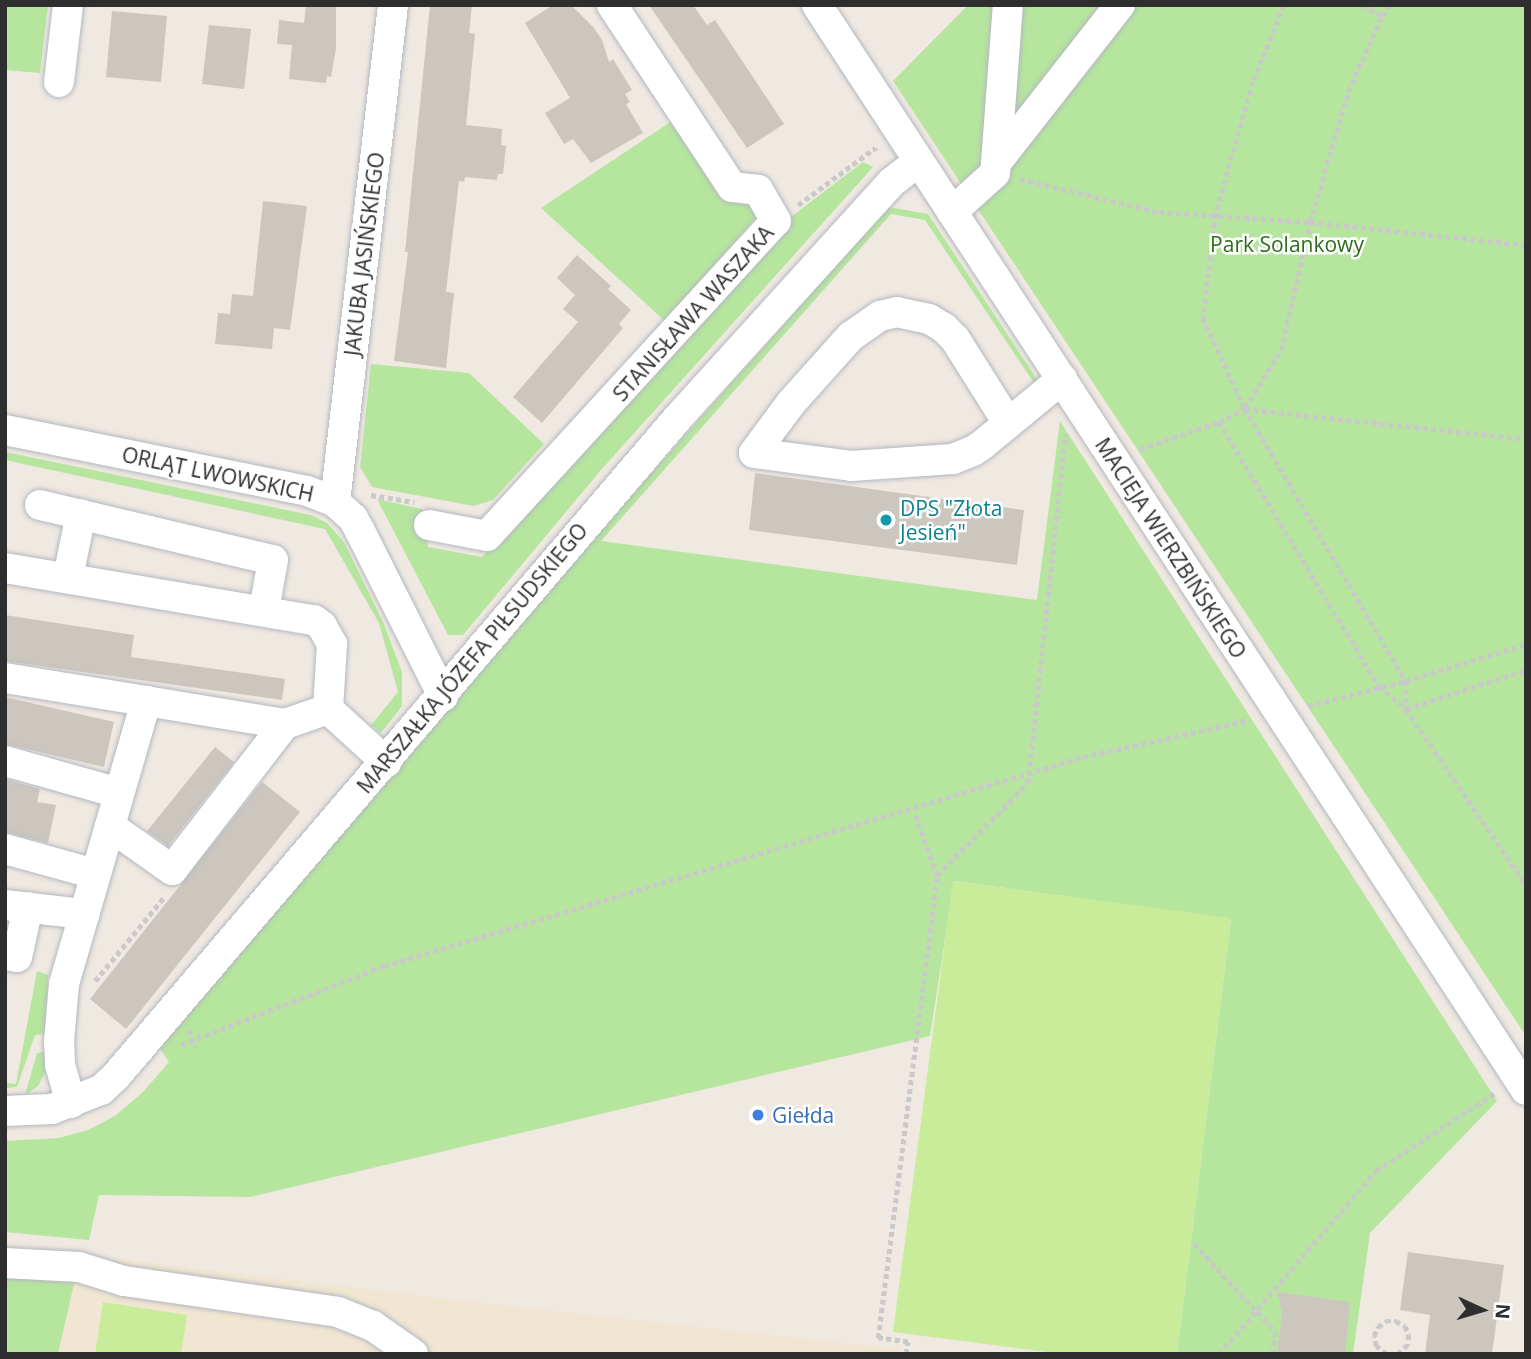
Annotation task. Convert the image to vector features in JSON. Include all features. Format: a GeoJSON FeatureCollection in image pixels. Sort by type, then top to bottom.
{"type":"FeatureCollection","features":[{"type":"Feature","properties":{"kind":"street"},"geometry":{"type":"LineString","coordinates":[[59,82],[68,5]]}},
{"type":"Feature","properties":{"kind":"street","name":"JAKUBA JASIŃSKIEGO"},"geometry":{"type":"LineString","coordinates":[[335,502],[393,5]]}},
{"type":"Feature","properties":{"kind":"street","name":"STANISŁAWA WASZAKA"},"geometry":{"type":"LineString","coordinates":[[429,525],[487,536],[776,221],[758,190],[732,187],[612,5]]}},
{"type":"Feature","properties":{"kind":"street","name":"MACIEJA WIERZBIŃSKIEGO"},"geometry":{"type":"LineString","coordinates":[[817,5],[1062,379],[1269,717],[1513,1090]]}},
{"type":"Feature","properties":{"kind":"street"},"geometry":{"type":"LineString","coordinates":[[995,168],[1008,5]]}},
{"type":"Feature","properties":{"kind":"street"},"geometry":{"type":"LineString","coordinates":[[952,212],[995,168],[1120,5]]}},
{"type":"Feature","properties":{"kind":"street","name":"MARSZAŁKA JÓZEFA PIŁSUDSKIEGO"},"geometry":{"type":"LineString","coordinates":[[5,1111],[52,1109],[71,1103],[101,1090],[132,1059],[676,420],[892,182],[919,161]]}},
{"type":"Feature","properties":{"kind":"street"},"geometry":{"type":"LineString","coordinates":[[1008,423],[955,340],[944,328],[929,319],[897,312],[880,316],[851,336],[791,403],[754,453],[851,466],[953,459],[973,451],[1008,423],[1062,379]]}},
{"type":"Feature","properties":{"kind":"street","name":"ORLĄT LWOWSKICH"},"geometry":{"type":"LineString","coordinates":[[5,430],[307,491],[335,502],[353,518],[443,696]]}},
{"type":"Feature","properties":{"kind":"street"},"geometry":{"type":"LineString","coordinates":[[40,505],[274,560],[264,610]]}},
{"type":"Feature","properties":{"kind":"street"},"geometry":{"type":"LineString","coordinates":[[68,577],[81,514]]}},
{"type":"Feature","properties":{"kind":"street"},"geometry":{"type":"LineString","coordinates":[[5,568],[314,620],[328,634],[333,656],[328,709]]}},
{"type":"Feature","properties":{"kind":"street"},"geometry":{"type":"LineString","coordinates":[[5,678],[285,724],[328,709]]}},
{"type":"Feature","properties":{"kind":"street"},"geometry":{"type":"LineString","coordinates":[[71,1103],[60,1065],[60,1011],[64,984],[146,701]]}},
{"type":"Feature","properties":{"kind":"street"},"geometry":{"type":"LineString","coordinates":[[328,709],[386,762]]}},
{"type":"Feature","properties":{"kind":"street"},"geometry":{"type":"LineString","coordinates":[[110,826],[172,870],[285,724]]}},
{"type":"Feature","properties":{"kind":"street"},"geometry":{"type":"LineString","coordinates":[[5,761],[119,793]]}},
{"type":"Feature","properties":{"kind":"street"},"geometry":{"type":"LineString","coordinates":[[5,849],[95,874]]}},
{"type":"Feature","properties":{"kind":"street"},"geometry":{"type":"LineString","coordinates":[[5,956],[17,957],[17,906],[84,914]]}},
{"type":"Feature","properties":{"kind":"street"},"geometry":{"type":"LineString","coordinates":[[5,1263],[79,1267],[124,1281],[338,1312],[373,1326],[412,1354]]}},
{"type":"Feature","properties":{"kind":"path"},"geometry":{"type":"LineString","coordinates":[[1284,5],[1253,82],[1216,214],[1203,318],[1245,409],[1406,681],[1406,709]]}},
{"type":"Feature","properties":{"kind":"path"},"geometry":{"type":"LineString","coordinates":[[1362,5],[1382,16]]}},
{"type":"Feature","properties":{"kind":"path"},"geometry":{"type":"LineString","coordinates":[[1133,451],[1219,422],[1245,409],[1281,350],[1310,222],[1348,92],[1382,16],[1390,5]]}},
{"type":"Feature","properties":{"kind":"path"},"geometry":{"type":"LineString","coordinates":[[776,221],[875,148],[878,156]]}},
{"type":"Feature","properties":{"kind":"path"},"geometry":{"type":"LineString","coordinates":[[995,168],[1159,212],[1310,222],[1526,246]]}},
{"type":"Feature","properties":{"kind":"path"},"geometry":{"type":"LineString","coordinates":[[1245,409],[1526,439]]}},
{"type":"Feature","properties":{"kind":"path"},"geometry":{"type":"LineString","coordinates":[[937,875],[1028,783],[1066,420]]}},
{"type":"Feature","properties":{"kind":"path"},"geometry":{"type":"LineString","coordinates":[[1219,422],[1379,687],[1406,709],[1526,885]]}},
{"type":"Feature","properties":{"kind":"path"},"geometry":{"type":"LineString","coordinates":[[173,1049],[384,966],[1083,757],[1269,717],[1406,681],[1526,644]]}},
{"type":"Feature","properties":{"kind":"path"},"geometry":{"type":"LineString","coordinates":[[1406,709],[1526,670]]}},
{"type":"Feature","properties":{"kind":"path"},"geometry":{"type":"LineString","coordinates":[[906,1354],[908,1342],[878,1338],[937,875],[916,815]]}},
{"type":"Feature","properties":{"kind":"path"},"geometry":{"type":"LineString","coordinates":[[90,989],[180,876],[172,870]]}},
{"type":"Feature","properties":{"kind":"path"},"geometry":{"type":"LineString","coordinates":[[1219,1354],[1376,1171],[1513,1090]]}},
{"type":"Feature","properties":{"kind":"path"},"geometry":{"type":"LineString","coordinates":[[1194,1244],[1276,1332],[1273,1354]]}},
{"type":"Feature","properties":{"kind":"path"},"geometry":{"type":"LineString","coordinates":[[1386,1354],[1376,1346],[1374,1336],[1378,1326],[1386,1321],[1396,1321],[1405,1326],[1409,1335],[1408,1345],[1398,1354]]}},
{"type":"Feature","properties":{"kind":"shaded area"},"geometry":{"type":"Polygon","coordinates":[[[86,1255],[482,1303],[900,1349],[899,1354],[58,1354],[76,1275],[86,1255]]]}},
{"type":"Feature","properties":{"kind":"green space"},"geometry":{"type":"Polygon","coordinates":[[[5,5],[48,5],[40,73],[5,70],[5,5]]]}},
{"type":"Feature","properties":{"kind":"green space","name":"Park Solankowy"},"geometry":{"type":"Polygon","coordinates":[[[968,5],[1526,5],[1526,1036],[893,81],[968,5]]]}},
{"type":"Feature","properties":{"kind":"green space"},"geometry":{"type":"Polygon","coordinates":[[[672,121],[726,201],[740,193],[761,212],[665,321],[541,208],[672,121]]]}},
{"type":"Feature","properties":{"kind":"green space"},"geometry":{"type":"Polygon","coordinates":[[[863,162],[873,167],[601,470],[463,635],[448,635],[377,499],[422,509],[428,547],[482,557],[779,226],[863,162]]]}},
{"type":"Feature","properties":{"kind":"green space"},"geometry":{"type":"Polygon","coordinates":[[[888,207],[928,214],[1044,390],[1040,392],[925,220],[891,214],[601,541],[1037,600],[1060,421],[1497,1101],[1370,1233],[1353,1354],[1177,1354],[1231,919],[954,881],[930,1036],[250,1197],[99,1195],[89,1240],[5,1232],[5,1141],[59,1138],[88,1130],[115,1116],[143,1092],[169,1062],[159,1047],[592,540],[888,207]]]}},
{"type":"Feature","properties":{"kind":"green space"},"geometry":{"type":"Polygon","coordinates":[[[371,364],[469,373],[544,444],[493,500],[474,506],[372,487],[360,467],[371,364]]]}},
{"type":"Feature","properties":{"kind":"green space"},"geometry":{"type":"Polygon","coordinates":[[[5,452],[311,515],[327,523],[344,542],[383,622],[402,672],[402,706],[381,733],[371,725],[398,692],[379,623],[325,529],[5,460],[5,452]]]}},
{"type":"Feature","properties":{"kind":"green space"},"geometry":{"type":"Polygon","coordinates":[[[953,881],[1231,918],[1177,1354],[1062,1354],[893,1332],[953,881]]]}},
{"type":"Feature","properties":{"kind":"green space"},"geometry":{"type":"Polygon","coordinates":[[[37,971],[48,975],[45,1034],[35,1035],[17,1087],[5,1088],[5,1083],[16,1084],[37,971]]]}},
{"type":"Feature","properties":{"kind":"green space"},"geometry":{"type":"Polygon","coordinates":[[[45,1052],[45,1073],[38,1086],[25,1095],[37,1053],[45,1052]]]}},
{"type":"Feature","properties":{"kind":"green space"},"geometry":{"type":"Polygon","coordinates":[[[5,1270],[76,1275],[58,1354],[5,1354],[5,1270]]]}},
{"type":"Feature","properties":{"kind":"green space"},"geometry":{"type":"Polygon","coordinates":[[[103,1302],[187,1315],[181,1354],[95,1354],[103,1302]]]}},
{"type":"Feature","properties":{"kind":"building"},"geometry":{"type":"Polygon","coordinates":[[[306,5],[336,5],[336,49],[331,77],[327,76],[326,83],[289,79],[292,45],[277,44],[279,20],[304,23],[306,5]]]}},
{"type":"Feature","properties":{"kind":"building"},"geometry":{"type":"Polygon","coordinates":[[[430,5],[472,5],[469,33],[475,34],[466,125],[502,129],[501,145],[506,146],[503,174],[498,174],[497,180],[465,177],[464,182],[459,181],[446,292],[454,293],[446,368],[394,361],[408,252],[405,252],[430,5]]]}},
{"type":"Feature","properties":{"kind":"building"},"geometry":{"type":"Polygon","coordinates":[[[553,5],[571,5],[594,28],[602,40],[609,62],[613,59],[632,90],[625,94],[630,102],[626,104],[643,133],[591,163],[573,139],[564,144],[545,113],[570,98],[525,23],[553,5]]]}},
{"type":"Feature","properties":{"kind":"building"},"geometry":{"type":"Polygon","coordinates":[[[649,5],[693,5],[707,25],[715,20],[784,124],[747,148],[649,5]]]}},
{"type":"Feature","properties":{"kind":"building"},"geometry":{"type":"Polygon","coordinates":[[[112,11],[167,16],[161,82],[106,77],[112,11]]]}},
{"type":"Feature","properties":{"kind":"building"},"geometry":{"type":"Polygon","coordinates":[[[209,25],[251,29],[244,89],[202,84],[209,25]]]}},
{"type":"Feature","properties":{"kind":"building"},"geometry":{"type":"Polygon","coordinates":[[[263,201],[307,206],[290,330],[274,328],[272,349],[215,344],[218,313],[230,314],[232,294],[253,296],[263,201]]]}},
{"type":"Feature","properties":{"kind":"building"},"geometry":{"type":"Polygon","coordinates":[[[577,255],[611,286],[608,289],[631,310],[619,324],[623,328],[542,423],[513,397],[578,322],[563,309],[575,295],[557,278],[577,255]]]}},
{"type":"Feature","properties":{"kind":"building","name":"DPS \"Złota Jesień\""},"geometry":{"type":"Polygon","coordinates":[[[755,473],[1024,510],[1017,565],[749,530],[755,473]]]}},
{"type":"Feature","properties":{"kind":"building"},"geometry":{"type":"Polygon","coordinates":[[[5,615],[134,635],[131,657],[285,679],[282,700],[5,661],[5,615]]]}},
{"type":"Feature","properties":{"kind":"building"},"geometry":{"type":"Polygon","coordinates":[[[5,697],[114,722],[104,767],[5,744],[5,697]]]}},
{"type":"Feature","properties":{"kind":"building"},"geometry":{"type":"Polygon","coordinates":[[[215,747],[234,762],[168,846],[147,831],[215,747]]]}},
{"type":"Feature","properties":{"kind":"building"},"geometry":{"type":"Polygon","coordinates":[[[5,779],[40,789],[37,802],[56,805],[48,843],[5,832],[5,779]]]}},
{"type":"Feature","properties":{"kind":"building"},"geometry":{"type":"Polygon","coordinates":[[[262,782],[300,812],[126,1029],[90,999],[262,782]]]}},
{"type":"Feature","properties":{"kind":"building"},"geometry":{"type":"Polygon","coordinates":[[[1408,1252],[1504,1265],[1492,1354],[1425,1354],[1430,1315],[1400,1310],[1408,1252]]]}},
{"type":"Feature","properties":{"kind":"building"},"geometry":{"type":"Polygon","coordinates":[[[1277,1292],[1350,1302],[1345,1354],[1277,1354],[1282,1313],[1277,1292]]]}},
{"type":"Feature","properties":{"kind":"place","name":"DPS \"Złota Jesień\""},"geometry":{"type":"Point","coordinates":[886,520]}},
{"type":"Feature","properties":{"kind":"place","name":"Giełda"},"geometry":{"type":"Point","coordinates":[758,1115]}}]}
